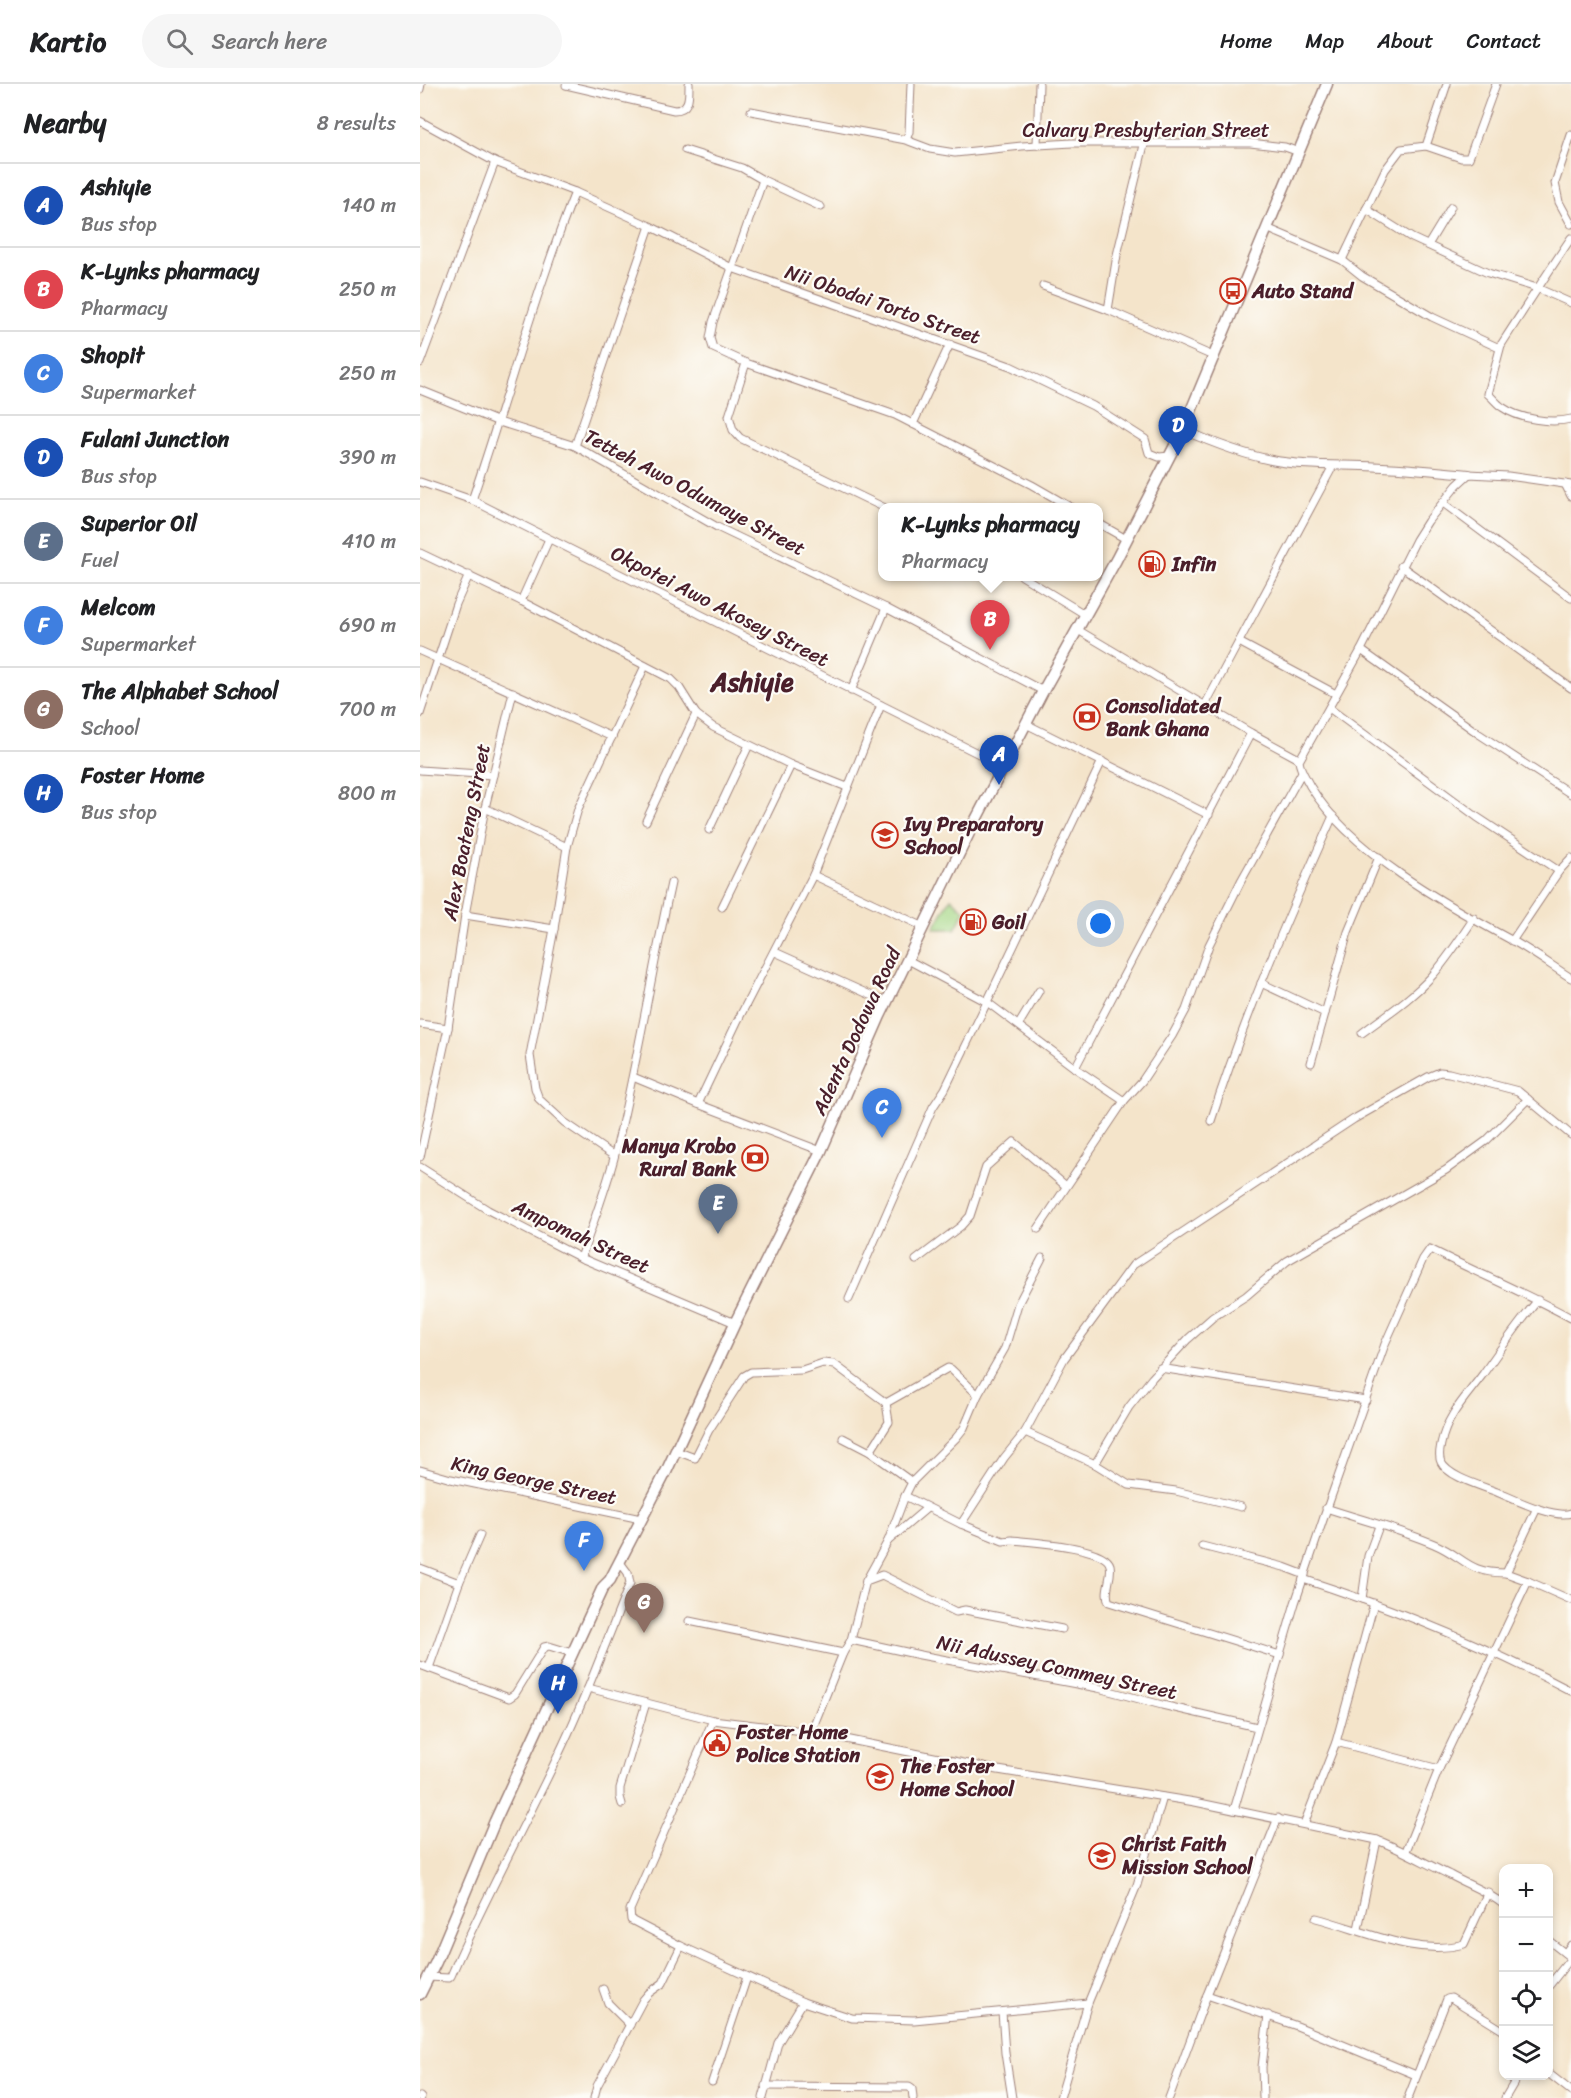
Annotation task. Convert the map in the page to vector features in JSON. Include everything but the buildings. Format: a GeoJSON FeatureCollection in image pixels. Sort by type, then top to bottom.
{"type":"FeatureCollection","features":[{"type":"Feature","properties":{"kind":"main road","name":"Adenta Dodowa Road"},"geometry":{"type":"LineString","coordinates":[[420,1994],[495,1821],[603,1587],[610,1580],[676,1451],[735,1323],[821,1151],[886,1002],[955,860],[1183,430],[1269,229],[1327,84]]}},
{"type":"Feature","properties":{"kind":"street"},"geometry":{"type":"LineString","coordinates":[[420,89],[421,84]]}},
{"type":"Feature","properties":{"kind":"street"},"geometry":{"type":"LineString","coordinates":[[566,86],[680,110],[684,108],[688,100],[689,84]]}},
{"type":"Feature","properties":{"kind":"street"},"geometry":{"type":"LineString","coordinates":[[906,140],[909,132],[911,84]]}},
{"type":"Feature","properties":{"kind":"street"},"geometry":{"type":"LineString","coordinates":[[1037,145],[1039,84]]}},
{"type":"Feature","properties":{"kind":"street"},"geometry":{"type":"LineString","coordinates":[[1426,146],[1448,84]]}},
{"type":"Feature","properties":{"kind":"street"},"geometry":{"type":"LineString","coordinates":[[1342,260],[1385,170],[1401,149],[1426,146],[1461,158],[1469,158],[1496,84]]}},
{"type":"Feature","properties":{"kind":"street","name":"Calvary Presbyterian Street"},"geometry":{"type":"LineString","coordinates":[[751,111],[906,140],[930,149],[955,153],[1072,143],[1270,144],[1299,152]]}},
{"type":"Feature","properties":{"kind":"street","name":"Nii Obodai Torto Street"},"geometry":{"type":"LineString","coordinates":[[420,121],[495,162],[575,192],[650,226],[732,268],[1010,366],[1093,406],[1144,439],[1149,453],[1159,457],[1170,456]]}},
{"type":"Feature","properties":{"kind":"street"},"geometry":{"type":"LineString","coordinates":[[1571,135],[1555,183],[1559,202],[1571,224]]}},
{"type":"Feature","properties":{"kind":"street"},"geometry":{"type":"LineString","coordinates":[[1108,310],[1117,255],[1144,145]]}},
{"type":"Feature","properties":{"kind":"street"},"geometry":{"type":"LineString","coordinates":[[685,150],[742,168],[821,207]]}},
{"type":"Feature","properties":{"kind":"street"},"geometry":{"type":"LineString","coordinates":[[420,363],[495,162]]}},
{"type":"Feature","properties":{"kind":"street"},"geometry":{"type":"LineString","coordinates":[[763,180],[713,322],[710,338],[713,348],[746,363],[895,415],[1065,503]]}},
{"type":"Feature","properties":{"kind":"street"},"geometry":{"type":"LineString","coordinates":[[472,500],[499,422],[553,247],[575,192]]}},
{"type":"Feature","properties":{"kind":"street"},"geometry":{"type":"LineString","coordinates":[[1428,245],[1451,207]]}},
{"type":"Feature","properties":{"kind":"street"},"geometry":{"type":"LineString","coordinates":[[1366,209],[1413,238],[1488,273],[1537,288],[1571,303]]}},
{"type":"Feature","properties":{"kind":"street"},"geometry":{"type":"LineString","coordinates":[[575,446],[650,226]]}},
{"type":"Feature","properties":{"kind":"street"},"geometry":{"type":"LineString","coordinates":[[1269,229],[1342,260],[1362,276],[1451,328],[1492,347],[1501,345]]}},
{"type":"Feature","properties":{"kind":"street"},"geometry":{"type":"LineString","coordinates":[[1571,238],[1501,345],[1488,394],[1503,407],[1522,416],[1544,420],[1571,419]]}},
{"type":"Feature","properties":{"kind":"street"},"geometry":{"type":"LineString","coordinates":[[1042,286],[1108,310],[1215,357]]}},
{"type":"Feature","properties":{"kind":"street"},"geometry":{"type":"LineString","coordinates":[[913,424],[950,344]]}},
{"type":"Feature","properties":{"kind":"street"},"geometry":{"type":"LineString","coordinates":[[746,363],[730,408],[729,423],[733,430],[741,438],[878,504]]}},
{"type":"Feature","properties":{"kind":"street","name":"Tetteh Awo Odumaye Street"},"geometry":{"type":"LineString","coordinates":[[420,390],[499,422],[575,446],[717,527],[886,608],[1043,691]]}},
{"type":"Feature","properties":{"kind":"street"},"geometry":{"type":"LineString","coordinates":[[1183,430],[1230,449],[1269,460],[1508,476],[1568,485],[1571,496]]}},
{"type":"Feature","properties":{"kind":"street"},"geometry":{"type":"LineString","coordinates":[[1205,705],[1333,466]]}},
{"type":"Feature","properties":{"kind":"street"},"geometry":{"type":"LineString","coordinates":[[1469,474],[1457,484],[1428,521],[1401,566],[1361,650],[1299,759],[1302,772],[1318,798],[1333,816],[1378,857],[1406,877],[1571,978]]}},
{"type":"Feature","properties":{"kind":"street","name":"Okpotei Awo Akosey Street"},"geometry":{"type":"LineString","coordinates":[[420,482],[472,500],[1003,766]]}},
{"type":"Feature","properties":{"kind":"street"},"geometry":{"type":"LineString","coordinates":[[1443,503],[1571,598]]}},
{"type":"Feature","properties":{"kind":"street"},"geometry":{"type":"LineString","coordinates":[[1103,526],[1126,539]]}},
{"type":"Feature","properties":{"kind":"street"},"geometry":{"type":"LineString","coordinates":[[521,601],[549,538]]}},
{"type":"Feature","properties":{"kind":"street"},"geometry":{"type":"LineString","coordinates":[[420,553],[521,601],[671,679],[679,687],[696,714],[713,727],[791,765],[847,787]]}},
{"type":"Feature","properties":{"kind":"street"},"geometry":{"type":"LineString","coordinates":[[1401,566],[1571,688]]}},
{"type":"Feature","properties":{"kind":"street"},"geometry":{"type":"LineString","coordinates":[[420,714],[423,689],[468,575]]}},
{"type":"Feature","properties":{"kind":"street"},"geometry":{"type":"LineString","coordinates":[[1030,581],[1086,615]]}},
{"type":"Feature","properties":{"kind":"street"},"geometry":{"type":"LineString","coordinates":[[851,691],[886,608]]}},
{"type":"Feature","properties":{"kind":"street"},"geometry":{"type":"LineString","coordinates":[[1078,630],[1299,759]]}},
{"type":"Feature","properties":{"kind":"street"},"geometry":{"type":"LineString","coordinates":[[1239,642],[1336,694]]}},
{"type":"Feature","properties":{"kind":"street"},"geometry":{"type":"LineString","coordinates":[[1361,650],[1479,734],[1571,794]]}},
{"type":"Feature","properties":{"kind":"street"},"geometry":{"type":"LineString","coordinates":[[420,651],[612,737]]}},
{"type":"Feature","properties":{"kind":"street"},"geometry":{"type":"LineString","coordinates":[[614,1156],[564,1122],[539,1099],[536,1095],[530,1055],[567,847],[578,809],[645,666]]}},
{"type":"Feature","properties":{"kind":"street","name":"Alex Boateng Street"},"geometry":{"type":"LineString","coordinates":[[420,1156],[448,1028],[465,915],[485,808],[513,692]]}},
{"type":"Feature","properties":{"kind":"street"},"geometry":{"type":"LineString","coordinates":[[698,1104],[737,1022],[813,875],[881,705]]}},
{"type":"Feature","properties":{"kind":"street"},"geometry":{"type":"LineString","coordinates":[[1329,708],[1477,817],[1559,871]]}},
{"type":"Feature","properties":{"kind":"street"},"geometry":{"type":"LineString","coordinates":[[646,821],[696,714]]}},
{"type":"Feature","properties":{"kind":"street"},"geometry":{"type":"LineString","coordinates":[[1026,724],[1209,815]]}},
{"type":"Feature","properties":{"kind":"street"},"geometry":{"type":"LineString","coordinates":[[1075,1068],[1251,733]]}},
{"type":"Feature","properties":{"kind":"street"},"geometry":{"type":"LineString","coordinates":[[709,830],[749,746]]}},
{"type":"Feature","properties":{"kind":"street"},"geometry":{"type":"LineString","coordinates":[[849,1299],[933,1107],[945,1089],[1101,761]]}},
{"type":"Feature","properties":{"kind":"street"},"geometry":{"type":"LineString","coordinates":[[722,908],[791,765]]}},
{"type":"Feature","properties":{"kind":"street"},"geometry":{"type":"LineString","coordinates":[[420,770],[493,775]]}},
{"type":"Feature","properties":{"kind":"street"},"geometry":{"type":"LineString","coordinates":[[1038,1229],[1124,1101],[1155,1063],[1186,1010],[1209,945],[1241,881],[1302,772]]}},
{"type":"Feature","properties":{"kind":"street"},"geometry":{"type":"LineString","coordinates":[[485,808],[567,847]]}},
{"type":"Feature","properties":{"kind":"street"},"geometry":{"type":"LineString","coordinates":[[1211,1121],[1231,1060],[1275,946],[1333,816]]}},
{"type":"Feature","properties":{"kind":"street"},"geometry":{"type":"LineString","coordinates":[[1311,1063],[1348,932],[1378,857]]}},
{"type":"Feature","properties":{"kind":"street"},"geometry":{"type":"LineString","coordinates":[[1512,941],[1559,871],[1571,858]]}},
{"type":"Feature","properties":{"kind":"street"},"geometry":{"type":"LineString","coordinates":[[813,875],[924,927]]}},
{"type":"Feature","properties":{"kind":"street"},"geometry":{"type":"LineString","coordinates":[[581,1258],[606,1186],[633,1077],[653,962],[671,883]]}},
{"type":"Feature","properties":{"kind":"street"},"geometry":{"type":"LineString","coordinates":[[465,915],[554,929]]}},
{"type":"Feature","properties":{"kind":"street"},"geometry":{"type":"LineString","coordinates":[[1362,1033],[1405,1001],[1430,977],[1446,959],[1474,918]]}},
{"type":"Feature","properties":{"kind":"street"},"geometry":{"type":"LineString","coordinates":[[775,952],[886,1002]]}},
{"type":"Feature","properties":{"kind":"street"},"geometry":{"type":"LineString","coordinates":[[908,960],[987,1002],[1075,1068],[1124,1101]]}},
{"type":"Feature","properties":{"kind":"street"},"geometry":{"type":"LineString","coordinates":[[1261,983],[1325,1013]]}},
{"type":"Feature","properties":{"kind":"street"},"geometry":{"type":"LineString","coordinates":[[1019,1024],[1039,991]]}},
{"type":"Feature","properties":{"kind":"street"},"geometry":{"type":"LineString","coordinates":[[420,1024],[448,1028]]}},
{"type":"Feature","properties":{"kind":"street"},"geometry":{"type":"LineString","coordinates":[[961,1524],[1004,1458],[1025,1432],[1064,1359],[1138,1260],[1354,1119],[1434,1074],[1449,1073],[1513,1089],[1571,1136]]}},
{"type":"Feature","properties":{"kind":"street"},"geometry":{"type":"LineString","coordinates":[[633,1077],[821,1151]]}},
{"type":"Feature","properties":{"kind":"street"},"geometry":{"type":"LineString","coordinates":[[1095,1464],[1129,1407],[1160,1368],[1213,1317],[1246,1296],[1287,1261],[1446,1170],[1486,1141],[1528,1099]]}},
{"type":"Feature","properties":{"kind":"street"},"geometry":{"type":"LineString","coordinates":[[916,1260],[962,1226],[970,1216],[988,1162],[1014,1142],[1066,1186]]}},
{"type":"Feature","properties":{"kind":"street","name":"Ampomah Street"},"geometry":{"type":"LineString","coordinates":[[420,1167],[488,1210],[581,1258],[735,1323]]}},
{"type":"Feature","properties":{"kind":"street"},"geometry":{"type":"LineString","coordinates":[[1234,1810],[1257,1727],[1326,1509],[1385,1344],[1423,1259],[1430,1249],[1571,1318]]}},
{"type":"Feature","properties":{"kind":"street"},"geometry":{"type":"LineString","coordinates":[[811,1732],[843,1653],[851,1640],[866,1581],[888,1541],[905,1496],[912,1482],[964,1428],[978,1395],[1005,1348],[1018,1304],[1042,1258]]}},
{"type":"Feature","properties":{"kind":"street"},"geometry":{"type":"LineString","coordinates":[[1538,1300],[1453,1411],[1444,1429],[1439,1457],[1445,1468],[1461,1478],[1537,1508],[1561,1514],[1571,1513]]}},
{"type":"Feature","properties":{"kind":"street"},"geometry":{"type":"LineString","coordinates":[[676,1451],[695,1458],[744,1376],[751,1372],[802,1370],[828,1363],[834,1364],[886,1403],[888,1422],[870,1452]]}},
{"type":"Feature","properties":{"kind":"street"},"geometry":{"type":"LineString","coordinates":[[886,1403],[948,1368],[978,1395]]}},
{"type":"Feature","properties":{"kind":"street"},"geometry":{"type":"LineString","coordinates":[[1160,1368],[1366,1400]]}},
{"type":"Feature","properties":{"kind":"street"},"geometry":{"type":"LineString","coordinates":[[1025,1432],[1095,1464],[1132,1486],[1176,1491],[1241,1507]]}},
{"type":"Feature","properties":{"kind":"street"},"geometry":{"type":"LineString","coordinates":[[843,1438],[870,1452],[912,1482]]}},
{"type":"Feature","properties":{"kind":"street","name":"King George Street"},"geometry":{"type":"LineString","coordinates":[[420,1470],[451,1479],[641,1519]]}},
{"type":"Feature","properties":{"kind":"street"},"geometry":{"type":"LineString","coordinates":[[905,1496],[961,1524],[1003,1541],[1072,1547],[1104,1556],[1108,1560],[1111,1571],[1107,1596],[1109,1602],[1280,1655]]}},
{"type":"Feature","properties":{"kind":"street"},"geometry":{"type":"LineString","coordinates":[[888,1541],[927,1508]]}},
{"type":"Feature","properties":{"kind":"street"},"geometry":{"type":"LineString","coordinates":[[1506,1573],[1537,1508]]}},
{"type":"Feature","properties":{"kind":"street"},"geometry":{"type":"LineString","coordinates":[[1326,1509],[1436,1545],[1474,1568],[1488,1573],[1506,1573],[1571,1600]]}},
{"type":"Feature","properties":{"kind":"street"},"geometry":{"type":"LineString","coordinates":[[1362,1599],[1368,1557],[1379,1526]]}},
{"type":"Feature","properties":{"kind":"street"},"geometry":{"type":"LineString","coordinates":[[429,1668],[459,1583],[480,1535]]}},
{"type":"Feature","properties":{"kind":"street"},"geometry":{"type":"LineString","coordinates":[[1202,1546],[1284,1567],[1304,1577],[1443,1629],[1493,1651],[1571,1691]]}},
{"type":"Feature","properties":{"kind":"street"},"geometry":{"type":"LineString","coordinates":[[428,1977],[449,1978],[452,1976],[484,1902],[539,1796],[588,1688],[630,1582],[628,1573],[619,1561]]}},
{"type":"Feature","properties":{"kind":"street"},"geometry":{"type":"LineString","coordinates":[[420,1568],[459,1583]]}},
{"type":"Feature","properties":{"kind":"street"},"geometry":{"type":"LineString","coordinates":[[866,1581],[882,1575],[956,1612],[965,1610],[1062,1629]]}},
{"type":"Feature","properties":{"kind":"street"},"geometry":{"type":"LineString","coordinates":[[1406,1851],[1439,1769],[1528,1581]]}},
{"type":"Feature","properties":{"kind":"street"},"geometry":{"type":"LineString","coordinates":[[1304,1824],[1336,1742],[1374,1603]]}},
{"type":"Feature","properties":{"kind":"street"},"geometry":{"type":"LineString","coordinates":[[689,1621],[843,1653]]}},
{"type":"Feature","properties":{"kind":"street","name":"Nii Adussey Commey Street"},"geometry":{"type":"LineString","coordinates":[[851,1640],[1098,1688],[1257,1727]]}},
{"type":"Feature","properties":{"kind":"street"},"geometry":{"type":"LineString","coordinates":[[420,1665],[509,1698],[515,1694],[544,1647],[549,1646],[572,1653]]}},
{"type":"Feature","properties":{"kind":"street"},"geometry":{"type":"LineString","coordinates":[[588,1688],[713,1720],[811,1732],[998,1770],[1278,1818],[1377,1840],[1406,1851],[1488,1892],[1499,1902]]}},
{"type":"Feature","properties":{"kind":"street"},"geometry":{"type":"LineString","coordinates":[[622,1804],[620,1788],[646,1703]]}},
{"type":"Feature","properties":{"kind":"street"},"geometry":{"type":"LineString","coordinates":[[713,1720],[630,1913],[631,1920],[681,1946],[803,2002],[856,2019],[914,2020],[1088,2003]]}},
{"type":"Feature","properties":{"kind":"street"},"geometry":{"type":"LineString","coordinates":[[1336,1742],[1439,1769]]}},
{"type":"Feature","properties":{"kind":"street"},"geometry":{"type":"LineString","coordinates":[[1060,2098],[1088,2003],[1137,1885],[1163,1797]]}},
{"type":"Feature","properties":{"kind":"street"},"geometry":{"type":"LineString","coordinates":[[1169,2098],[1207,1995],[1278,1818]]}},
{"type":"Feature","properties":{"kind":"street"},"geometry":{"type":"LineString","coordinates":[[1358,1929],[1377,1840]]}},
{"type":"Feature","properties":{"kind":"street"},"geometry":{"type":"LineString","coordinates":[[1316,1918],[1408,1946],[1435,1949],[1464,1944],[1488,1892]]}},
{"type":"Feature","properties":{"kind":"street"},"geometry":{"type":"LineString","coordinates":[[1553,1944],[1569,1956]]}},
{"type":"Feature","properties":{"kind":"street"},"geometry":{"type":"LineString","coordinates":[[1553,1980],[1569,1956],[1571,1945]]}},
{"type":"Feature","properties":{"kind":"street"},"geometry":{"type":"LineString","coordinates":[[594,2098],[597,2086],[643,2000],[663,1983],[681,1946]]}},
{"type":"Feature","properties":{"kind":"street"},"geometry":{"type":"LineString","coordinates":[[712,2082],[747,1977]]}},
{"type":"Feature","properties":{"kind":"street"},"geometry":{"type":"LineString","coordinates":[[603,1989],[608,2003],[630,2025]]}},
{"type":"Feature","properties":{"kind":"street"},"geometry":{"type":"LineString","coordinates":[[1207,1995],[1268,2015],[1416,2075]]}},
{"type":"Feature","properties":{"kind":"street"},"geometry":{"type":"LineString","coordinates":[[1408,2098],[1447,1999],[1451,1998],[1499,2028]]}},
{"type":"Feature","properties":{"kind":"street"},"geometry":{"type":"LineString","coordinates":[[763,2098],[779,2040],[803,2002]]}},
{"type":"Feature","properties":{"kind":"street"},"geometry":{"type":"LineString","coordinates":[[1002,2013],[1012,2098]]}},
{"type":"Feature","properties":{"kind":"street"},"geometry":{"type":"LineString","coordinates":[[1263,2098],[1262,2067],[1268,2015]]}},
{"type":"Feature","properties":{"kind":"street"},"geometry":{"type":"LineString","coordinates":[[1553,2077],[1571,2091]]}},
{"type":"Feature","properties":{"kind":"street"},"geometry":{"type":"LineString","coordinates":[[1505,2098],[1516,2080]]}},
{"type":"Feature","properties":{"kind":"street"},"geometry":{"type":"LineString","coordinates":[[765,2086],[909,2087],[912,2089],[913,2098]]}},
{"type":"Feature","properties":{"kind":"green space"},"geometry":{"type":"Polygon","coordinates":[[[951,898],[965,911],[955,929],[934,928],[951,898]]]}},
{"type":"Feature","properties":{"kind":"place","name":"Auto Stand"},"geometry":{"type":"Point","coordinates":[1233,291]}},
{"type":"Feature","properties":{"kind":"place","name":"Fulani Junction"},"geometry":{"type":"Point","coordinates":[1178,456]}},
{"type":"Feature","properties":{"kind":"place","name":"Infin"},"geometry":{"type":"Point","coordinates":[1152,564]}},
{"type":"Feature","properties":{"kind":"place","name":"K-Lynks pharmacy"},"geometry":{"type":"Point","coordinates":[990,650]}},
{"type":"Feature","properties":{"kind":"place","name":"Consolidated Bank Ghana"},"geometry":{"type":"Point","coordinates":[1087,717]}},
{"type":"Feature","properties":{"kind":"place","name":"Ashiyie"},"geometry":{"type":"Point","coordinates":[999,785]}},
{"type":"Feature","properties":{"kind":"place","name":"Ivy Preparatory School"},"geometry":{"type":"Point","coordinates":[885,835]}},
{"type":"Feature","properties":{"kind":"place","name":"Goil"},"geometry":{"type":"Point","coordinates":[973,922]}},
{"type":"Feature","properties":{"kind":"place","name":"Shopit"},"geometry":{"type":"Point","coordinates":[882,1138]}},
{"type":"Feature","properties":{"kind":"place","name":"Manya Krobo Rural Bank"},"geometry":{"type":"Point","coordinates":[755,1158]}},
{"type":"Feature","properties":{"kind":"place","name":"Superior Oil"},"geometry":{"type":"Point","coordinates":[718,1234]}},
{"type":"Feature","properties":{"kind":"place","name":"Melcom"},"geometry":{"type":"Point","coordinates":[584,1571]}},
{"type":"Feature","properties":{"kind":"place","name":"The Alphabet School"},"geometry":{"type":"Point","coordinates":[644,1633]}},
{"type":"Feature","properties":{"kind":"place","name":"Foster Home"},"geometry":{"type":"Point","coordinates":[558,1714]}},
{"type":"Feature","properties":{"kind":"place","name":"Foster Home Police Station"},"geometry":{"type":"Point","coordinates":[717,1743]}},
{"type":"Feature","properties":{"kind":"place","name":"The Foster Home School"},"geometry":{"type":"Point","coordinates":[880,1777]}},
{"type":"Feature","properties":{"kind":"place","name":"Christ Faith Mission School"},"geometry":{"type":"Point","coordinates":[1102,1856]}},
{"type":"Feature","properties":{"kind":"district","name":"Ashiyie"},"geometry":{"type":"Point","coordinates":[752,682]}}]}
